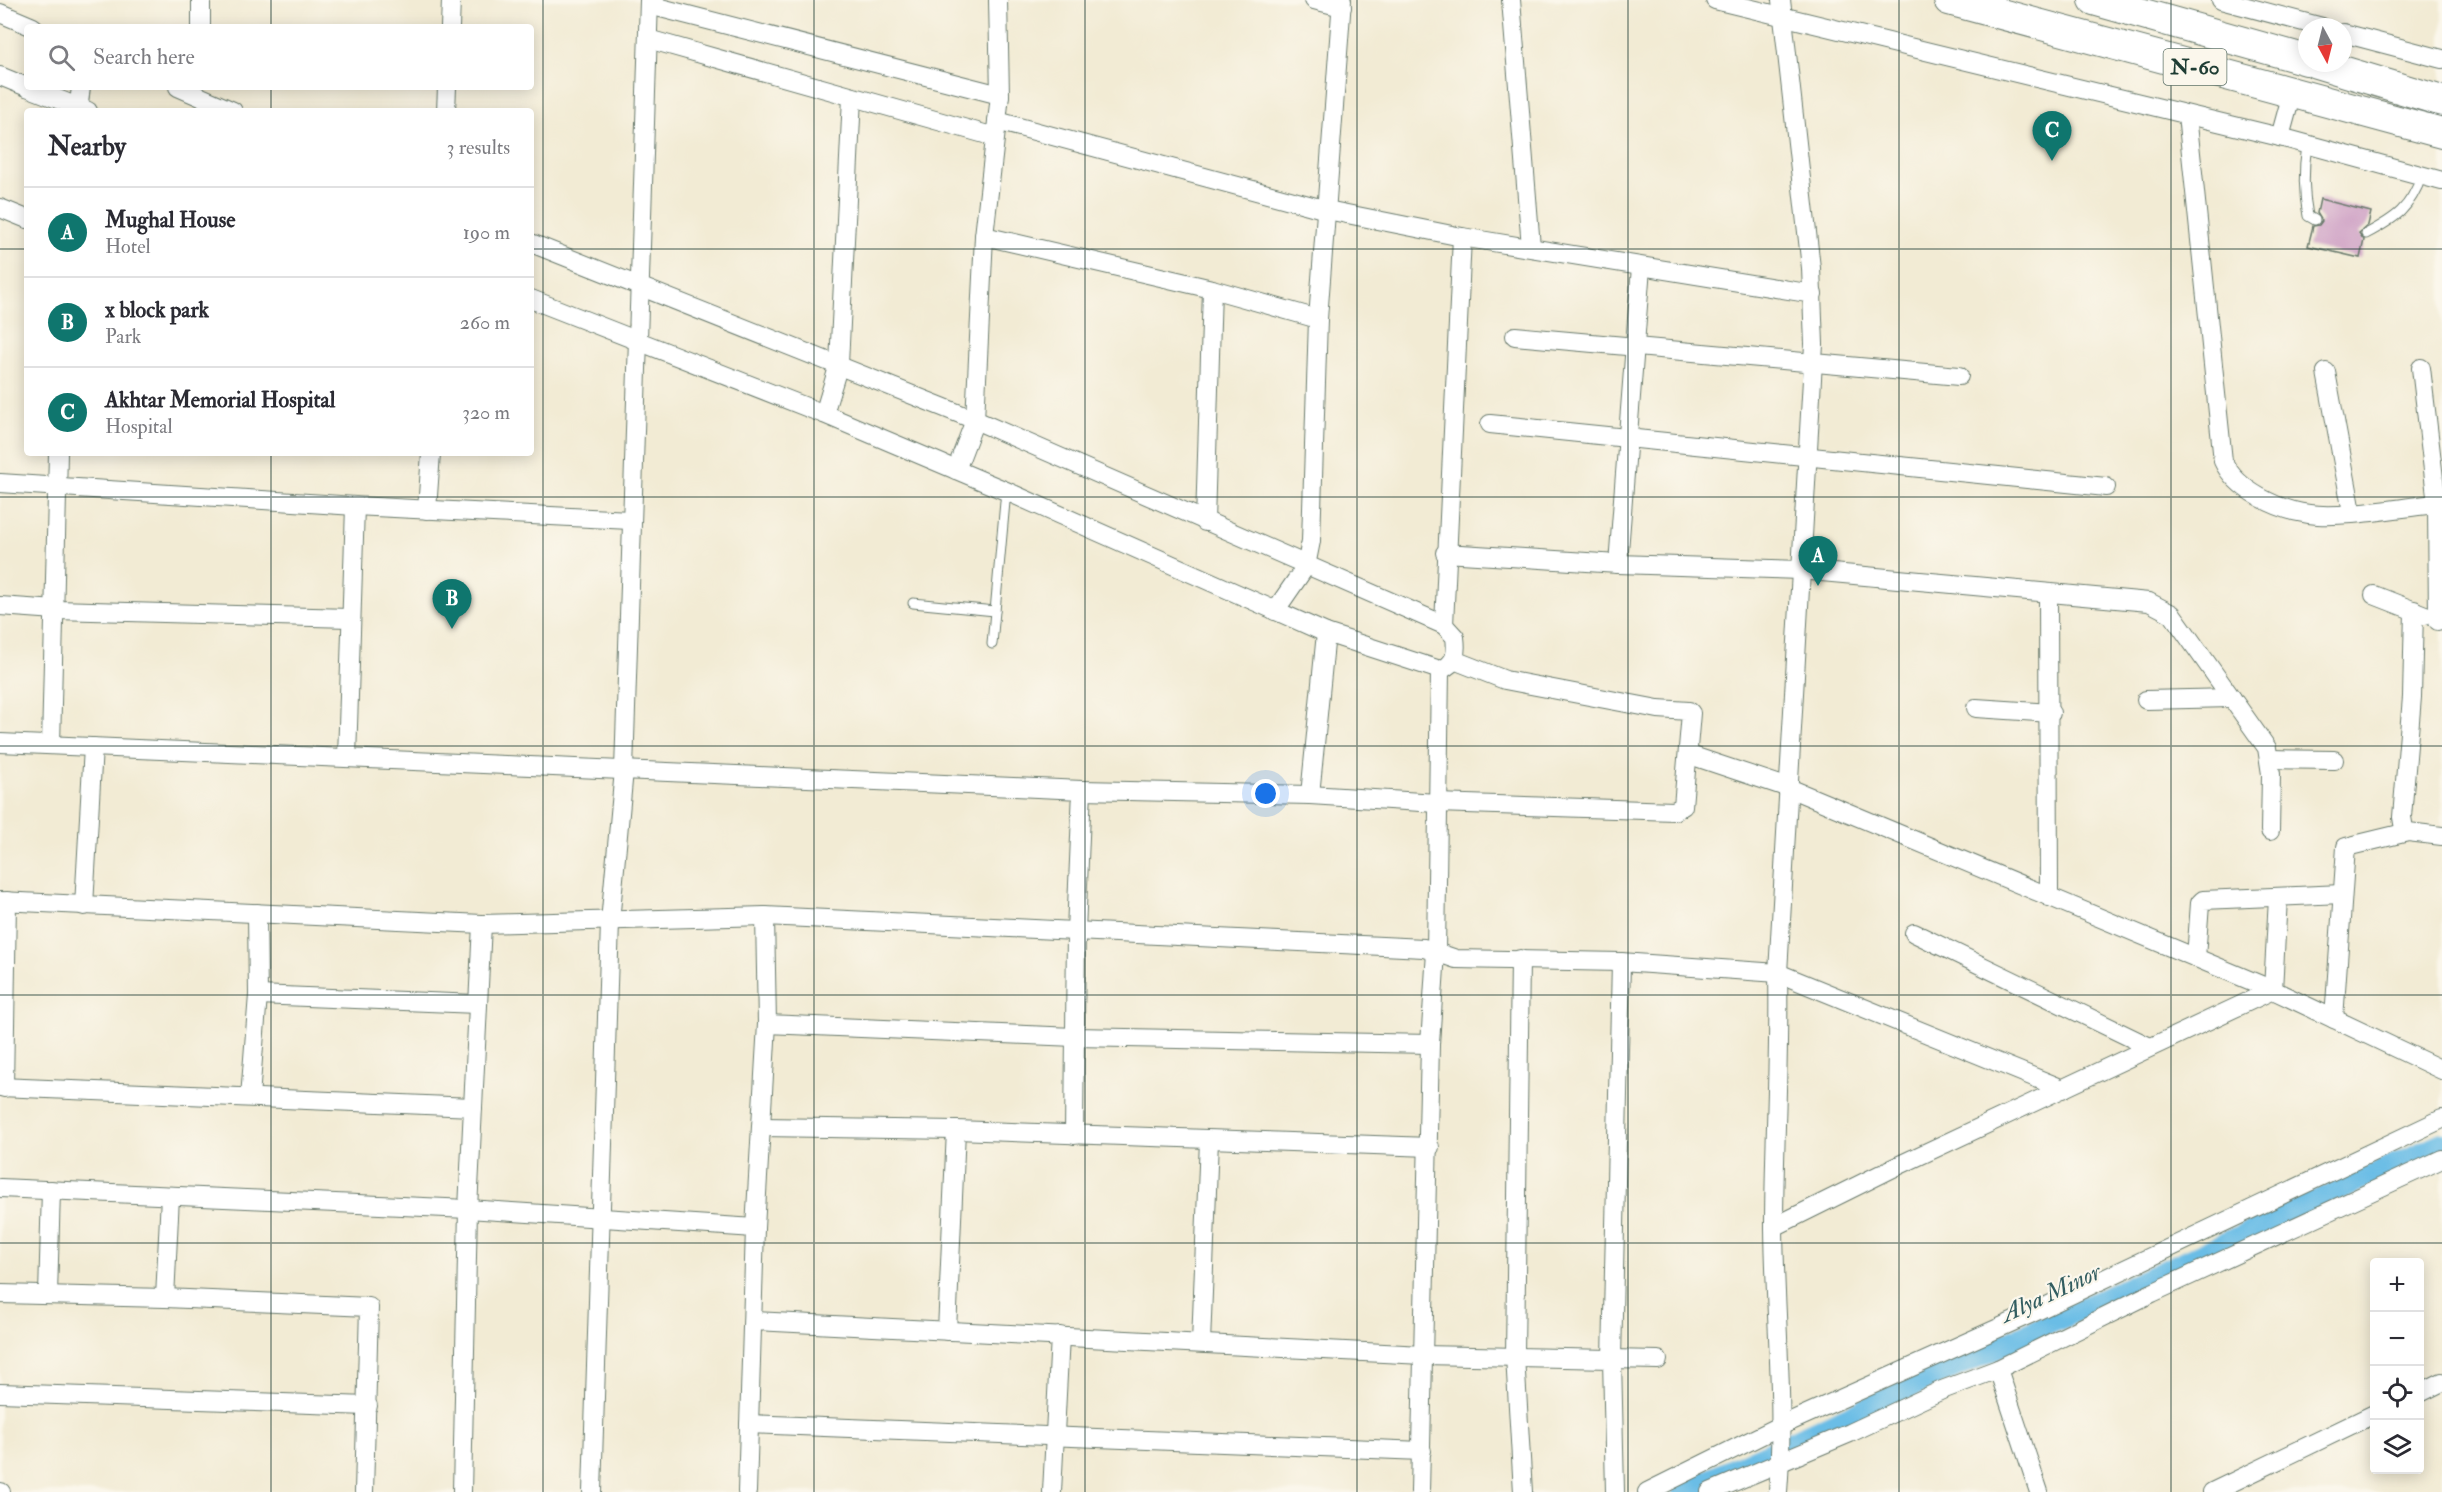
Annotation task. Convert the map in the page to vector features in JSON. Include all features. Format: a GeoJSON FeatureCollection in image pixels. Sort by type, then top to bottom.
{"type":"FeatureCollection","features":[{"type":"Feature","properties":{"kind":"highway","name":"N-60"},"geometry":{"type":"LineString","coordinates":[[1949,0],[2442,133]]}},
{"type":"Feature","properties":{"kind":"highway","name":"N-60"},"geometry":{"type":"LineString","coordinates":[[2094,0],[2298,57]]}},
{"type":"Feature","properties":{"kind":"highway"},"geometry":{"type":"LineString","coordinates":[[2346,72],[2442,101]]}},
{"type":"Feature","properties":{"kind":"street"},"geometry":{"type":"LineString","coordinates":[[201,0],[201,24]]}},
{"type":"Feature","properties":{"kind":"street"},"geometry":{"type":"LineString","coordinates":[[450,24],[451,0]]}},
{"type":"Feature","properties":{"kind":"street"},"geometry":{"type":"LineString","coordinates":[[956,470],[975,420],[984,236],[1000,95],[998,0]]}},
{"type":"Feature","properties":{"kind":"street"},"geometry":{"type":"LineString","coordinates":[[1275,611],[1306,566],[1314,513],[1318,319],[1342,4],[1314,0]]}},
{"type":"Feature","properties":{"kind":"street"},"geometry":{"type":"LineString","coordinates":[[1511,0],[1531,247]]}},
{"type":"Feature","properties":{"kind":"street"},"geometry":{"type":"LineString","coordinates":[[1715,0],[1781,9],[2442,181]]}},
{"type":"Feature","properties":{"kind":"street"},"geometry":{"type":"LineString","coordinates":[[2222,0],[2298,21]]}},
{"type":"Feature","properties":{"kind":"street"},"geometry":{"type":"LineString","coordinates":[[592,1492],[610,922],[624,770],[630,520],[649,2],[1000,95]]}},
{"type":"Feature","properties":{"kind":"street"},"geometry":{"type":"LineString","coordinates":[[1778,1492],[1780,1426],[1774,1227],[1779,1025],[1778,973],[1812,363],[1813,294],[1781,9]]}},
{"type":"Feature","properties":{"kind":"street"},"geometry":{"type":"LineString","coordinates":[[0,13],[26,24]]}},
{"type":"Feature","properties":{"kind":"street"},"geometry":{"type":"LineString","coordinates":[[2352,35],[2442,59]]}},
{"type":"Feature","properties":{"kind":"street"},"geometry":{"type":"LineString","coordinates":[[648,39],[852,97],[996,129],[1327,210],[1462,237],[1813,294]]}},
{"type":"Feature","properties":{"kind":"street"},"geometry":{"type":"LineString","coordinates":[[0,76],[24,86]]}},
{"type":"Feature","properties":{"kind":"street"},"geometry":{"type":"LineString","coordinates":[[34,90],[76,108]]}},
{"type":"Feature","properties":{"kind":"street"},"geometry":{"type":"LineString","coordinates":[[81,90],[81,108]]}},
{"type":"Feature","properties":{"kind":"street"},"geometry":{"type":"LineString","coordinates":[[185,90],[226,108]]}},
{"type":"Feature","properties":{"kind":"street"},"geometry":{"type":"LineString","coordinates":[[446,108],[447,90]]}},
{"type":"Feature","properties":{"kind":"street"},"geometry":{"type":"LineString","coordinates":[[2280,137],[2292,93]]}},
{"type":"Feature","properties":{"kind":"street"},"geometry":{"type":"LineString","coordinates":[[824,414],[839,364],[852,97]]}},
{"type":"Feature","properties":{"kind":"street"},"geometry":{"type":"LineString","coordinates":[[2187,115],[2223,460],[2228,472],[2251,492],[2296,511],[2310,514],[2437,504]]}},
{"type":"Feature","properties":{"kind":"street"},"geometry":{"type":"LineString","coordinates":[[0,208],[24,218]]}},
{"type":"Feature","properties":{"kind":"street"},"geometry":{"type":"LineString","coordinates":[[984,236],[1212,289],[1318,319]]}},
{"type":"Feature","properties":{"kind":"street"},"geometry":{"type":"LineString","coordinates":[[1444,625],[1445,553],[1462,237]]}},
{"type":"Feature","properties":{"kind":"street"},"geometry":{"type":"LineString","coordinates":[[534,244],[975,420],[1444,625],[1455,637],[1447,665],[1437,803],[1436,952],[1430,1044],[1430,1148],[1420,1492]]}},
{"type":"Feature","properties":{"kind":"street"},"geometry":{"type":"LineString","coordinates":[[1618,564],[1641,267]]}},
{"type":"Feature","properties":{"kind":"street"},"geometry":{"type":"LineString","coordinates":[[1205,522],[1212,289]]}},
{"type":"Feature","properties":{"kind":"street"},"geometry":{"type":"LineString","coordinates":[[0,743],[1082,790],[1310,795],[1437,803],[1677,811],[1683,806],[1691,713],[1687,709],[1658,709],[1505,680],[1326,633],[1006,491],[824,414],[534,300]]}},
{"type":"Feature","properties":{"kind":"street"},"geometry":{"type":"LineString","coordinates":[[1515,336],[1959,376]]}},
{"type":"Feature","properties":{"kind":"street"},"geometry":{"type":"LineString","coordinates":[[2374,595],[2414,610],[2440,623],[2437,504],[2421,368]]}},
{"type":"Feature","properties":{"kind":"street"},"geometry":{"type":"LineString","coordinates":[[2326,372],[2352,512]]}},
{"type":"Feature","properties":{"kind":"street"},"geometry":{"type":"LineString","coordinates":[[1490,424],[2106,487]]}},
{"type":"Feature","properties":{"kind":"street"},"geometry":{"type":"LineString","coordinates":[[51,745],[58,456]]}},
{"type":"Feature","properties":{"kind":"street"},"geometry":{"type":"LineString","coordinates":[[427,510],[430,456]]}},
{"type":"Feature","properties":{"kind":"street"},"geometry":{"type":"LineString","coordinates":[[0,483],[355,506],[630,520]]}},
{"type":"Feature","properties":{"kind":"street"},"geometry":{"type":"LineString","coordinates":[[347,758],[355,506]]}},
{"type":"Feature","properties":{"kind":"street"},"geometry":{"type":"LineString","coordinates":[[1445,553],[1618,564],[1800,570],[2149,602],[2161,606],[2172,614],[2267,748],[2270,759],[2270,831]]}},
{"type":"Feature","properties":{"kind":"street"},"geometry":{"type":"LineString","coordinates":[[2049,593],[2051,713],[2049,897]]}},
{"type":"Feature","properties":{"kind":"street"},"geometry":{"type":"LineString","coordinates":[[0,606],[56,610],[350,618]]}},
{"type":"Feature","properties":{"kind":"street"},"geometry":{"type":"LineString","coordinates":[[2408,832],[2404,829],[2402,818],[2412,697],[2414,610]]}},
{"type":"Feature","properties":{"kind":"street"},"geometry":{"type":"LineString","coordinates":[[1310,795],[1326,633]]}},
{"type":"Feature","properties":{"kind":"street"},"geometry":{"type":"LineString","coordinates":[[2146,700],[2232,698]]}},
{"type":"Feature","properties":{"kind":"street"},"geometry":{"type":"LineString","coordinates":[[1976,708],[2051,713]]}},
{"type":"Feature","properties":{"kind":"street"},"geometry":{"type":"LineString","coordinates":[[84,906],[93,747]]}},
{"type":"Feature","properties":{"kind":"street"},"geometry":{"type":"LineString","coordinates":[[1689,755],[1789,788],[2273,990],[2442,1070]]}},
{"type":"Feature","properties":{"kind":"street"},"geometry":{"type":"LineString","coordinates":[[2270,759],[2334,760]]}},
{"type":"Feature","properties":{"kind":"street"},"geometry":{"type":"LineString","coordinates":[[1074,1135],[1082,790]]}},
{"type":"Feature","properties":{"kind":"street"},"geometry":{"type":"LineString","coordinates":[[2334,1019],[2346,847],[2408,832],[2442,836]]}},
{"type":"Feature","properties":{"kind":"street"},"geometry":{"type":"LineString","coordinates":[[2196,958],[2200,907],[2203,900],[2342,894]]}},
{"type":"Feature","properties":{"kind":"street"},"geometry":{"type":"LineString","coordinates":[[2273,990],[2278,898]]}},
{"type":"Feature","properties":{"kind":"street"},"geometry":{"type":"LineString","coordinates":[[473,1107],[2,1087],[3,901],[482,924],[765,916],[1424,948],[1456,959],[1621,962],[1778,973],[2063,1089]]}},
{"type":"Feature","properties":{"kind":"street"},"geometry":{"type":"LineString","coordinates":[[249,1096],[258,995],[257,913]]}},
{"type":"Feature","properties":{"kind":"street"},"geometry":{"type":"LineString","coordinates":[[747,1492],[756,1228],[767,1024],[765,916]]}},
{"type":"Feature","properties":{"kind":"street"},"geometry":{"type":"LineString","coordinates":[[462,1492],[468,1209],[482,924]]}},
{"type":"Feature","properties":{"kind":"street"},"geometry":{"type":"LineString","coordinates":[[1914,933],[2150,1047]]}},
{"type":"Feature","properties":{"kind":"street"},"geometry":{"type":"LineString","coordinates":[[1520,959],[1515,1356],[1523,1492]]}},
{"type":"Feature","properties":{"kind":"street"},"geometry":{"type":"LineString","coordinates":[[1615,1492],[1612,1359],[1621,962]]}},
{"type":"Feature","properties":{"kind":"street"},"geometry":{"type":"LineString","coordinates":[[1774,1227],[1891,1168],[2273,990]]}},
{"type":"Feature","properties":{"kind":"street"},"geometry":{"type":"LineString","coordinates":[[258,995],[477,1004]]}},
{"type":"Feature","properties":{"kind":"street"},"geometry":{"type":"LineString","coordinates":[[767,1024],[1075,1037],[1430,1044]]}},
{"type":"Feature","properties":{"kind":"street"},"geometry":{"type":"LineString","coordinates":[[1647,1492],[1780,1426],[2030,1314],[2442,1119]]}},
{"type":"Feature","properties":{"kind":"street"},"geometry":{"type":"LineString","coordinates":[[762,1127],[957,1130],[1430,1148]]}},
{"type":"Feature","properties":{"kind":"street"},"geometry":{"type":"LineString","coordinates":[[947,1330],[957,1130]]}},
{"type":"Feature","properties":{"kind":"street"},"geometry":{"type":"LineString","coordinates":[[1201,1342],[1209,1140]]}},
{"type":"Feature","properties":{"kind":"street"},"geometry":{"type":"LineString","coordinates":[[1710,1492],[1850,1433],[1942,1390],[1998,1370],[2152,1293],[2442,1159]]}},
{"type":"Feature","properties":{"kind":"street"},"geometry":{"type":"LineString","coordinates":[[0,1188],[468,1209],[756,1228]]}},
{"type":"Feature","properties":{"kind":"street"},"geometry":{"type":"LineString","coordinates":[[48,1295],[51,1190]]}},
{"type":"Feature","properties":{"kind":"street"},"geometry":{"type":"LineString","coordinates":[[165,1298],[170,1196]]}},
{"type":"Feature","properties":{"kind":"street"},"geometry":{"type":"LineString","coordinates":[[0,1294],[165,1298],[369,1307],[364,1492]]}},
{"type":"Feature","properties":{"kind":"street"},"geometry":{"type":"LineString","coordinates":[[753,1321],[1423,1355],[1658,1360]]}},
{"type":"Feature","properties":{"kind":"street"},"geometry":{"type":"LineString","coordinates":[[1052,1492],[1060,1336]]}},
{"type":"Feature","properties":{"kind":"street"},"geometry":{"type":"LineString","coordinates":[[1998,1370],[2039,1492]]}},
{"type":"Feature","properties":{"kind":"street"},"geometry":{"type":"LineString","coordinates":[[2424,1391],[2442,1382]]}},
{"type":"Feature","properties":{"kind":"street"},"geometry":{"type":"LineString","coordinates":[[0,1393],[368,1406]]}},
{"type":"Feature","properties":{"kind":"street"},"geometry":{"type":"LineString","coordinates":[[2212,1492],[2370,1416]]}},
{"type":"Feature","properties":{"kind":"street"},"geometry":{"type":"LineString","coordinates":[[749,1424],[1422,1452]]}},
{"type":"Feature","properties":{"kind":"lane"},"geometry":{"type":"LineString","coordinates":[[2307,145],[2303,170],[2303,192],[2308,216],[2315,220]]}},
{"type":"Feature","properties":{"kind":"lane"},"geometry":{"type":"LineString","coordinates":[[2366,234],[2402,212],[2414,197],[2422,175]]}},
{"type":"Feature","properties":{"kind":"lane"},"geometry":{"type":"LineString","coordinates":[[992,644],[1006,491]]}},
{"type":"Feature","properties":{"kind":"lane"},"geometry":{"type":"LineString","coordinates":[[914,603],[995,611]]}},
{"type":"Feature","properties":{"kind":"building"},"geometry":{"type":"Polygon","coordinates":[[[2320,199],[2371,212],[2368,225],[2359,233],[2364,240],[2360,258],[2308,246],[2313,226],[2319,225],[2322,221],[2317,213],[2320,199]]]}},
{"type":"Feature","properties":{"kind":"waterway","name":"Alya Minor"},"geometry":{"type":"LineString","coordinates":[[1683,1492],[2442,1143]]}},
{"type":"Feature","properties":{"kind":"place","name":"Akhtar Memorial Hospital"},"geometry":{"type":"Point","coordinates":[2052,161]}},
{"type":"Feature","properties":{"kind":"place","name":"Mughal House"},"geometry":{"type":"Point","coordinates":[1818,586]}},
{"type":"Feature","properties":{"kind":"place","name":"x block park"},"geometry":{"type":"Point","coordinates":[452,629]}}]}
